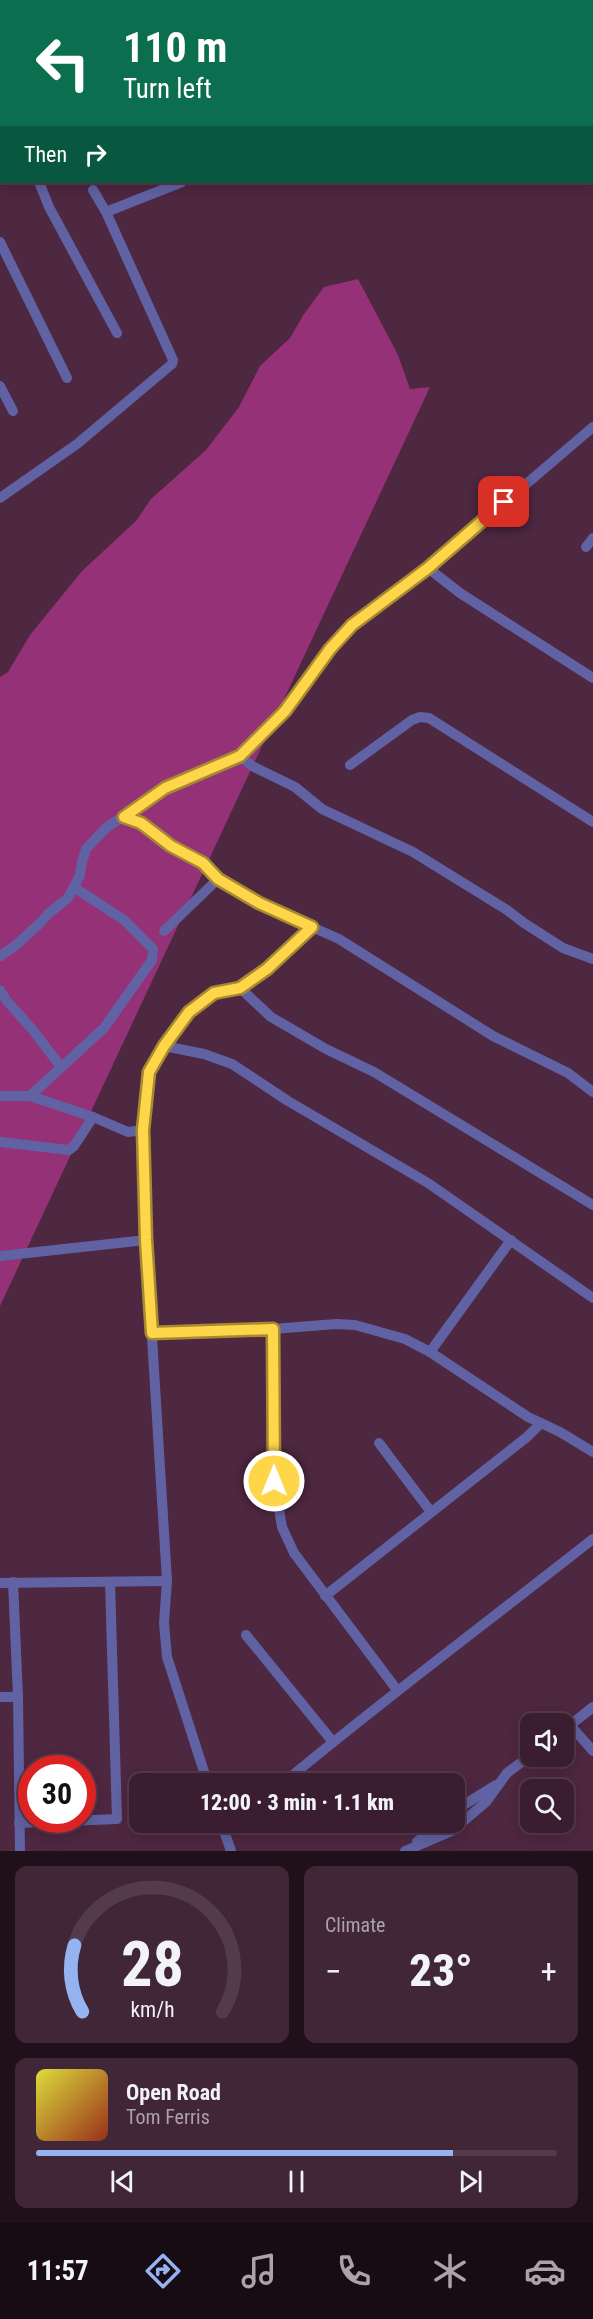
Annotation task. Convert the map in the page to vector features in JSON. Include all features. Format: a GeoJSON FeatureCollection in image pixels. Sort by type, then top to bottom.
{"type":"FeatureCollection","features":[{"type":"Feature","properties":{"kind":"street"},"geometry":{"type":"LineString","coordinates":[[39,183],[49,207],[117,333]]}},
{"type":"Feature","properties":{"kind":"street"},"geometry":{"type":"LineString","coordinates":[[106,212],[179,183]]}},
{"type":"Feature","properties":{"kind":"street"},"geometry":{"type":"LineString","coordinates":[[0,498],[77,444],[172,364],[106,212],[93,190]]}},
{"type":"Feature","properties":{"kind":"street"},"geometry":{"type":"LineString","coordinates":[[0,242],[67,378]]}},
{"type":"Feature","properties":{"kind":"street"},"geometry":{"type":"LineString","coordinates":[[0,386],[13,411]]}},
{"type":"Feature","properties":{"kind":"street"},"geometry":{"type":"LineString","coordinates":[[0,956],[15,946],[68,898],[81,875],[86,849],[106,828],[165,788],[240,756],[285,711],[330,649],[352,625],[428,568],[593,427]]}},
{"type":"Feature","properties":{"kind":"street"},"geometry":{"type":"LineString","coordinates":[[428,568],[460,593],[593,678]]}},
{"type":"Feature","properties":{"kind":"street"},"geometry":{"type":"LineString","coordinates":[[350,765],[412,720],[429,717],[593,822]]}},
{"type":"Feature","properties":{"kind":"street"},"geometry":{"type":"LineString","coordinates":[[240,756],[252,766],[294,787],[322,808],[413,852],[507,910],[563,948],[593,959]]}},
{"type":"Feature","properties":{"kind":"street"},"geometry":{"type":"LineString","coordinates":[[124,817],[141,823],[171,846],[203,863],[218,879],[259,903],[339,939],[494,1036],[568,1073],[593,1092]]}},
{"type":"Feature","properties":{"kind":"street"},"geometry":{"type":"LineString","coordinates":[[164,931],[218,879]]}},
{"type":"Feature","properties":{"kind":"street"},"geometry":{"type":"LineString","coordinates":[[30,1095],[104,1028],[152,960],[153,949],[123,920],[75,888]]}},
{"type":"Feature","properties":{"kind":"street"},"geometry":{"type":"LineString","coordinates":[[204,1773],[167,1657],[164,1623],[167,1581],[146,1240],[143,1130],[149,1072],[164,1046],[189,1012],[214,993],[240,988],[267,969],[312,927]]}},
{"type":"Feature","properties":{"kind":"street"},"geometry":{"type":"LineString","coordinates":[[240,988],[271,1017],[326,1049],[374,1072],[593,1205]]}},
{"type":"Feature","properties":{"kind":"street"},"geometry":{"type":"LineString","coordinates":[[0,990],[61,1067]]}},
{"type":"Feature","properties":{"kind":"street"},"geometry":{"type":"LineString","coordinates":[[164,1046],[204,1054],[232,1064],[288,1101],[428,1183],[593,1298]]}},
{"type":"Feature","properties":{"kind":"street"},"geometry":{"type":"LineString","coordinates":[[0,1096],[30,1095],[128,1132],[143,1130]]}},
{"type":"Feature","properties":{"kind":"street"},"geometry":{"type":"LineString","coordinates":[[0,1142],[69,1150],[93,1117]]}},
{"type":"Feature","properties":{"kind":"street"},"geometry":{"type":"LineString","coordinates":[[0,1256],[146,1240]]}},
{"type":"Feature","properties":{"kind":"street"},"geometry":{"type":"LineString","coordinates":[[430,1352],[511,1240]]}},
{"type":"Feature","properties":{"kind":"street"},"geometry":{"type":"LineString","coordinates":[[152,1333],[355,1325],[405,1339],[430,1352],[528,1417],[593,1452]]}},
{"type":"Feature","properties":{"kind":"street"},"geometry":{"type":"LineString","coordinates":[[273,1329],[274,1481],[282,1527],[294,1553],[397,1690]]}},
{"type":"Feature","properties":{"kind":"street"},"geometry":{"type":"LineString","coordinates":[[325,1596],[527,1437],[541,1423]]}},
{"type":"Feature","properties":{"kind":"street"},"geometry":{"type":"LineString","coordinates":[[379,1443],[431,1512]]}},
{"type":"Feature","properties":{"kind":"street"},"geometry":{"type":"LineString","coordinates":[[295,1773],[397,1690],[441,1659],[593,1539]]}},
{"type":"Feature","properties":{"kind":"street"},"geometry":{"type":"LineString","coordinates":[[0,1583],[167,1581]]}},
{"type":"Feature","properties":{"kind":"street"},"geometry":{"type":"LineString","coordinates":[[13,1582],[18,1755]]}},
{"type":"Feature","properties":{"kind":"street"},"geometry":{"type":"LineString","coordinates":[[96,1820],[117,1819],[110,1582]]}},
{"type":"Feature","properties":{"kind":"street"},"geometry":{"type":"LineString","coordinates":[[246,1635],[333,1742]]}},
{"type":"Feature","properties":{"kind":"street"},"geometry":{"type":"LineString","coordinates":[[0,1697],[18,1697]]}},
{"type":"Feature","properties":{"kind":"street"},"geometry":{"type":"LineString","coordinates":[[574,1722],[593,1707]]}},
{"type":"Feature","properties":{"kind":"street"},"geometry":{"type":"LineString","coordinates":[[574,1733],[593,1751]]}},
{"type":"Feature","properties":{"kind":"street"},"geometry":{"type":"LineString","coordinates":[[409,1849],[452,1831],[486,1802],[507,1773],[520,1763]]}},
{"type":"Feature","properties":{"kind":"street"},"geometry":{"type":"LineString","coordinates":[[465,1804],[499,1783]]}},
{"type":"Feature","properties":{"kind":"street"},"geometry":{"type":"LineString","coordinates":[[19,1833],[20,1851]]}},
{"type":"Feature","properties":{"kind":"street"},"geometry":{"type":"LineString","coordinates":[[224,1833],[231,1851]]}},
{"type":"Feature","properties":{"kind":"street"},"geometry":{"type":"LineString","coordinates":[[409,1849],[427,1833]]}},
{"type":"Feature","properties":{"kind":"shaded area"},"geometry":{"type":"Polygon","coordinates":[[[358,279],[398,355],[410,389],[430,387],[0,1306],[0,677],[8,672],[30,635],[82,571],[136,521],[151,499],[206,450],[239,407],[260,366],[290,338],[324,287],[358,279]]]}},
{"type":"Feature","properties":{"kind":"route"},"geometry":{"type":"LineString","coordinates":[[274,1481],[273,1329],[152,1333],[146,1240],[143,1130],[149,1072],[184,1017],[214,993],[240,988],[267,969],[312,927],[259,903],[218,879],[203,863],[171,846],[141,823],[124,817],[165,788],[240,756],[285,711],[330,649],[352,625],[428,568],[504,502]]}}]}
